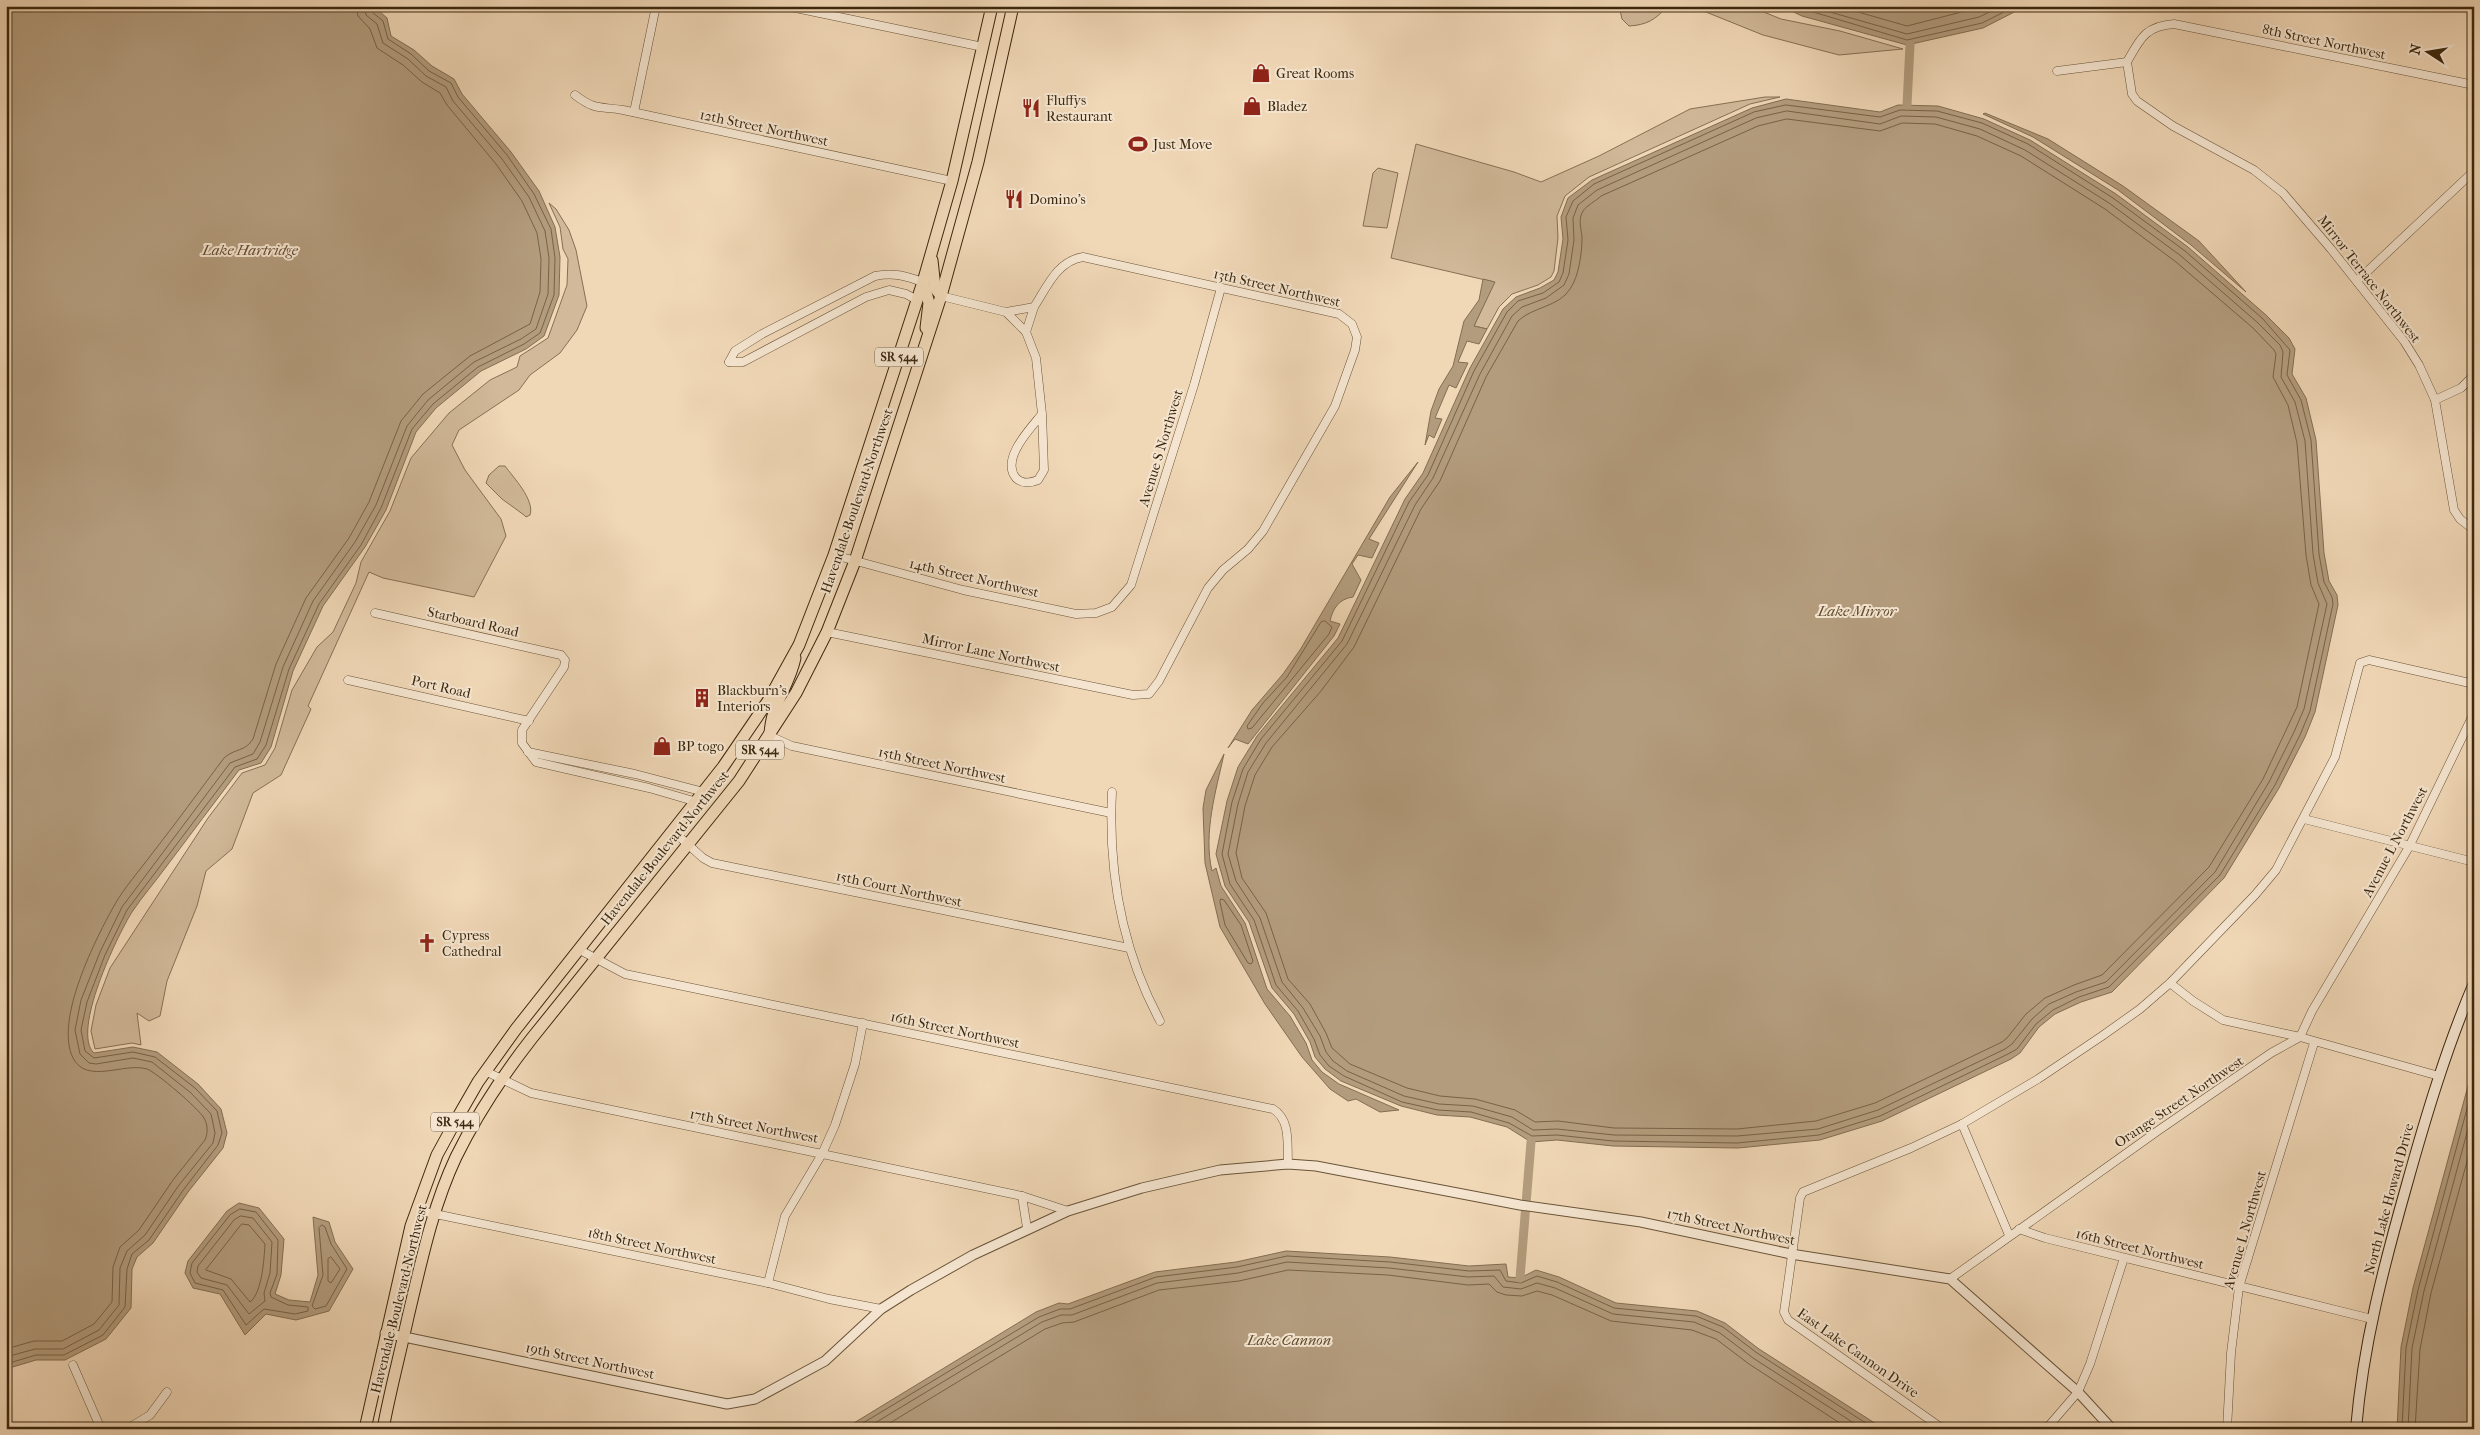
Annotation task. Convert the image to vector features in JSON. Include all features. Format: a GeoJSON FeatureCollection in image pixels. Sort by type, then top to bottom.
{"type":"FeatureCollection","features":[{"type":"Feature","properties":{"kind":"main road","name":"Havendale Boulevard Northwest"},"geometry":{"type":"LineString","coordinates":[[365,1429],[385,1333],[416,1210],[437,1155],[486,1071],[578,949],[674,832],[700,797],[768,701],[799,644],[834,555],[932,251],[952,181],[992,6]]}},
{"type":"Feature","properties":{"kind":"main road","name":"Havendale Boulevard Northwest"},"geometry":{"type":"LineString","coordinates":[[383,1429],[434,1213],[456,1158],[478,1116],[502,1079],[595,958],[739,781],[770,736],[828,632],[854,561],[941,296],[978,162],[1013,6]]}},
{"type":"Feature","properties":{"kind":"main road"},"geometry":{"type":"LineString","coordinates":[[983,47],[1003,50]]}},
{"type":"Feature","properties":{"kind":"main road"},"geometry":{"type":"LineString","coordinates":[[932,251],[935,288],[941,296]]}},
{"type":"Feature","properties":{"kind":"main road"},"geometry":{"type":"LineString","coordinates":[[922,282],[928,303],[922,354]]}},
{"type":"Feature","properties":{"kind":"main road"},"geometry":{"type":"LineString","coordinates":[[770,736],[771,718],[792,676],[799,644]]}},
{"type":"Feature","properties":{"kind":"main road","name":"North Lake Howard Drive"},"geometry":{"type":"LineString","coordinates":[[2356,1429],[2363,1367],[2372,1319],[2394,1229],[2439,1076],[2474,983]]}},
{"type":"Feature","properties":{"kind":"street"},"geometry":{"type":"LineString","coordinates":[[634,112],[656,6]]}},
{"type":"Feature","properties":{"kind":"street"},"geometry":{"type":"LineString","coordinates":[[786,6],[983,47]]}},
{"type":"Feature","properties":{"kind":"street","name":"8th Street Northwest"},"geometry":{"type":"LineString","coordinates":[[2127,62],[2141,36],[2152,29],[2174,24],[2474,85]]}},
{"type":"Feature","properties":{"kind":"street"},"geometry":{"type":"LineString","coordinates":[[2057,71],[2127,62]]}},
{"type":"Feature","properties":{"kind":"street","name":"Mirror Terrace Northwest"},"geometry":{"type":"LineString","coordinates":[[2127,62],[2133,96],[2149,111],[2254,170],[2283,193],[2358,281],[2404,341],[2419,365],[2435,400],[2454,510],[2460,519],[2474,530]]}},
{"type":"Feature","properties":{"kind":"street","name":"12th Street Northwest"},"geometry":{"type":"LineString","coordinates":[[575,95],[589,106],[605,110],[634,112],[952,181]]}},
{"type":"Feature","properties":{"kind":"street"},"geometry":{"type":"LineString","coordinates":[[2358,281],[2474,171]]}},
{"type":"Feature","properties":{"kind":"street","name":"13th Street Northwest"},"geometry":{"type":"LineString","coordinates":[[1026,332],[1034,307],[1061,266],[1067,261],[1083,257],[1338,314],[1346,318],[1355,328],[1356,344],[1330,414],[1263,531],[1208,588],[1159,681],[1149,694]]}},
{"type":"Feature","properties":{"kind":"street"},"geometry":{"type":"LineString","coordinates":[[917,300],[906,294],[889,290],[866,297],[743,362],[729,362],[735,351],[762,334],[874,276],[890,273],[922,282]]}},
{"type":"Feature","properties":{"kind":"street","name":"Avenue S Northwest"},"geometry":{"type":"LineString","coordinates":[[1110,608],[1131,585],[1196,377],[1221,288]]}},
{"type":"Feature","properties":{"kind":"street"},"geometry":{"type":"LineString","coordinates":[[941,296],[1006,312],[1034,307]]}},
{"type":"Feature","properties":{"kind":"street"},"geometry":{"type":"LineString","coordinates":[[1006,312],[1026,332],[1036,358],[1042,414],[1044,470],[1038,480],[1026,483],[1018,480],[1014,475],[1011,463],[1018,446],[1042,414]]}},
{"type":"Feature","properties":{"kind":"street"},"geometry":{"type":"LineString","coordinates":[[2435,400],[2461,388],[2474,375]]}},
{"type":"Feature","properties":{"kind":"street","name":"14th Street Northwest"},"geometry":{"type":"LineString","coordinates":[[834,555],[963,590],[1076,614],[1096,613],[1110,608]]}},
{"type":"Feature","properties":{"kind":"street","name":"Starboard Road"},"geometry":{"type":"LineString","coordinates":[[375,613],[556,654],[564,659],[564,667],[529,721]]}},
{"type":"Feature","properties":{"kind":"street","name":"Mirror Lane Northwest"},"geometry":{"type":"LineString","coordinates":[[828,632],[1133,696],[1149,694]]}},
{"type":"Feature","properties":{"kind":"street"},"geometry":{"type":"LineString","coordinates":[[2112,1429],[2078,1392],[1950,1279],[2009,1235],[1962,1124],[2038,1079],[2140,1009],[2170,983],[2270,878],[2304,819],[2335,757],[2360,663],[2369,660],[2474,684]]}},
{"type":"Feature","properties":{"kind":"street","name":"Port Road"},"geometry":{"type":"LineString","coordinates":[[348,680],[529,721]]}},
{"type":"Feature","properties":{"kind":"street","name":"Avenue L Northwest"},"geometry":{"type":"LineString","coordinates":[[2300,1037],[2332,978],[2410,847],[2474,713]]}},
{"type":"Feature","properties":{"kind":"street"},"geometry":{"type":"LineString","coordinates":[[529,721],[522,730],[521,736],[528,752],[536,762],[649,788],[700,797]]}},
{"type":"Feature","properties":{"kind":"street","name":"15th Street Northwest"},"geometry":{"type":"LineString","coordinates":[[770,736],[792,746],[1111,813]]}},
{"type":"Feature","properties":{"kind":"street"},"geometry":{"type":"LineString","coordinates":[[528,752],[635,774],[700,797]]}},
{"type":"Feature","properties":{"kind":"street"},"geometry":{"type":"LineString","coordinates":[[1112,792],[1111,813],[1116,893],[1129,948],[1146,996],[1160,1021]]}},
{"type":"Feature","properties":{"kind":"street"},"geometry":{"type":"LineString","coordinates":[[2304,819],[2474,862]]}},
{"type":"Feature","properties":{"kind":"street","name":"15th Court Northwest"},"geometry":{"type":"LineString","coordinates":[[674,832],[712,863],[1101,944],[1129,948]]}},
{"type":"Feature","properties":{"kind":"street","name":"16th Street Northwest"},"geometry":{"type":"LineString","coordinates":[[578,949],[626,974],[1273,1109],[1284,1118],[1288,1164]]}},
{"type":"Feature","properties":{"kind":"street"},"geometry":{"type":"LineString","coordinates":[[2170,983],[2192,1001],[2223,1020],[2300,1037],[2314,1043],[2439,1076]]}},
{"type":"Feature","properties":{"kind":"street"},"geometry":{"type":"LineString","coordinates":[[768,1283],[785,1216],[822,1154],[853,1071],[863,1023]]}},
{"type":"Feature","properties":{"kind":"street","name":"Orange Street Northwest"},"geometry":{"type":"LineString","coordinates":[[2009,1235],[2271,1053],[2300,1037]]}},
{"type":"Feature","properties":{"kind":"street","name":"Avenue L Northwest"},"geometry":{"type":"LineString","coordinates":[[2227,1429],[2231,1362],[2239,1287],[2314,1043]]}},
{"type":"Feature","properties":{"kind":"street","name":"17th Street Northwest"},"geometry":{"type":"LineString","coordinates":[[486,1071],[524,1091],[555,1099],[1022,1196],[1068,1211]]}},
{"type":"Feature","properties":{"kind":"street","name":"East Lake Cannon Drive"},"geometry":{"type":"LineString","coordinates":[[1943,1429],[1788,1320],[1784,1312],[1791,1254],[1800,1198],[1803,1192],[1911,1148],[1962,1124]]}},
{"type":"Feature","properties":{"kind":"street","name":"17th Street Northwest"},"geometry":{"type":"LineString","coordinates":[[1027,1228],[1068,1211],[1142,1188],[1229,1169],[1288,1164],[1316,1166],[1520,1205],[1641,1222],[1791,1254],[1950,1279]]}},
{"type":"Feature","properties":{"kind":"street"},"geometry":{"type":"LineString","coordinates":[[1022,1196],[1027,1228]]}},
{"type":"Feature","properties":{"kind":"street","name":"18th Street Northwest"},"geometry":{"type":"LineString","coordinates":[[416,1210],[768,1283],[881,1310]]}},
{"type":"Feature","properties":{"kind":"street","name":"19th Street Northwest"},"geometry":{"type":"LineString","coordinates":[[385,1333],[726,1404],[755,1399],[825,1361],[881,1310],[937,1275],[1027,1228]]}},
{"type":"Feature","properties":{"kind":"street","name":"16th Street Northwest"},"geometry":{"type":"LineString","coordinates":[[2019,1228],[2045,1238],[2372,1319]]}},
{"type":"Feature","properties":{"kind":"street"},"geometry":{"type":"LineString","coordinates":[[2046,1429],[2078,1392],[2090,1364],[2124,1258]]}},
{"type":"Feature","properties":{"kind":"street"},"geometry":{"type":"LineString","coordinates":[[73,1365],[101,1429]]}},
{"type":"Feature","properties":{"kind":"street"},"geometry":{"type":"LineString","coordinates":[[127,1429],[150,1416],[167,1392]]}},
{"type":"Feature","properties":{"kind":"shaded area"},"geometry":{"type":"Polygon","coordinates":[[[1619,6],[1667,6],[1650,21],[1629,26],[1622,19],[1619,6]]]}},
{"type":"Feature","properties":{"kind":"shaded area"},"geometry":{"type":"Polygon","coordinates":[[[1691,6],[1749,6],[1781,19],[1840,31],[1903,49],[1839,55],[1763,35],[1691,6]]]}},
{"type":"Feature","properties":{"kind":"shaded area"},"geometry":{"type":"Polygon","coordinates":[[[1765,97],[1780,97],[1750,104],[1589,177],[1565,196],[1557,216],[1558,238],[1554,271],[1551,277],[1538,285],[1512,294],[1499,307],[1487,329],[1474,326],[1494,282],[1391,258],[1416,144],[1514,172],[1541,182],[1599,156],[1690,109],[1765,97]]]}},
{"type":"Feature","properties":{"kind":"shaded area"},"geometry":{"type":"Polygon","coordinates":[[[1378,168],[1398,173],[1387,228],[1363,226],[1373,173],[1378,168]]]}},
{"type":"Feature","properties":{"kind":"shaded area"},"geometry":{"type":"Polygon","coordinates":[[[549,203],[556,209],[569,230],[576,250],[587,306],[577,330],[560,353],[530,375],[519,390],[459,430],[452,445],[465,470],[501,519],[506,536],[474,597],[383,578],[369,572],[308,706],[311,709],[281,775],[253,793],[232,849],[206,871],[197,906],[167,981],[160,1016],[149,1021],[137,1013],[141,1045],[132,1043],[95,1049],[91,1031],[96,1005],[110,968],[208,818],[242,773],[265,765],[275,748],[292,690],[317,647],[333,632],[356,583],[361,562],[390,511],[411,458],[449,413],[490,380],[517,367],[520,356],[548,338],[567,285],[568,259],[563,249],[560,227],[549,203]]]}},
{"type":"Feature","properties":{"kind":"shaded area"},"geometry":{"type":"Polygon","coordinates":[[[499,466],[505,466],[522,489],[531,509],[530,515],[526,517],[502,499],[486,483],[489,475],[499,466]]]}},
{"type":"Feature","properties":{"kind":"water","name":"Lake Hartridge"},"geometry":{"type":"Polygon","coordinates":[[[6,6],[373,6],[387,18],[391,36],[414,50],[432,66],[454,79],[462,94],[511,152],[539,191],[555,227],[560,257],[559,295],[544,336],[526,349],[481,371],[436,408],[416,432],[386,510],[365,547],[323,606],[293,671],[271,747],[261,763],[239,770],[136,906],[116,941],[107,962],[92,1005],[88,1025],[88,1042],[94,1053],[133,1047],[157,1052],[198,1084],[221,1109],[227,1133],[223,1148],[188,1192],[153,1243],[137,1257],[132,1269],[131,1308],[106,1339],[65,1360],[36,1360],[6,1369],[6,6]]]}},
{"type":"Feature","properties":{"kind":"water"},"geometry":{"type":"Polygon","coordinates":[[[1781,6],[2026,6],[1983,28],[1907,45],[1802,16],[1781,6]]]}},
{"type":"Feature","properties":{"kind":"water","name":"Lake Mirror"},"geometry":{"type":"Polygon","coordinates":[[[1786,99],[1880,112],[1898,105],[1938,106],[1984,119],[2030,140],[2116,194],[2188,247],[2266,315],[2289,338],[2295,349],[2292,374],[2306,398],[2316,440],[2324,553],[2329,581],[2337,595],[2338,605],[2315,712],[2305,737],[2279,788],[2224,878],[2112,992],[2081,1002],[2055,1014],[2039,1027],[2020,1053],[2011,1059],[1882,1121],[1820,1140],[1738,1148],[1613,1146],[1557,1140],[1531,1142],[1507,1127],[1470,1117],[1437,1115],[1401,1106],[1341,1081],[1325,1069],[1315,1057],[1310,1042],[1294,1014],[1272,988],[1249,922],[1225,886],[1216,854],[1227,801],[1238,767],[1257,736],[1338,638],[1405,499],[1423,473],[1470,368],[1503,309],[1516,297],[1540,288],[1554,280],[1558,272],[1563,239],[1561,217],[1568,198],[1592,180],[1752,108],[1786,99]]]}},
{"type":"Feature","properties":{"kind":"water"},"geometry":{"type":"Polygon","coordinates":[[[1985,113],[2048,139],[2123,186],[2199,241],[2246,292],[2191,245],[2118,190],[2033,137],[1983,114],[1985,113]]]}},
{"type":"Feature","properties":{"kind":"water"},"geometry":{"type":"Polygon","coordinates":[[[1483,279],[1495,282],[1474,326],[1487,329],[1479,344],[1467,341],[1458,362],[1468,363],[1456,388],[1449,385],[1435,418],[1442,419],[1434,438],[1429,435],[1425,445],[1431,411],[1439,389],[1453,366],[1464,321],[1479,300],[1483,279]]]}},
{"type":"Feature","properties":{"kind":"water"},"geometry":{"type":"Polygon","coordinates":[[[1418,462],[1369,539],[1379,543],[1372,558],[1358,555],[1352,564],[1361,580],[1353,597],[1340,602],[1333,612],[1330,621],[1340,624],[1334,636],[1248,744],[1235,739],[1228,748],[1252,710],[1283,674],[1300,650],[1390,497],[1418,462]]]}},
{"type":"Feature","properties":{"kind":"water"},"geometry":{"type":"Polygon","coordinates":[[[1224,754],[1214,797],[1210,827],[1209,842],[1212,871],[1216,868],[1221,886],[1245,923],[1267,989],[1290,1016],[1306,1043],[1312,1060],[1322,1072],[1339,1084],[1399,1110],[1380,1112],[1356,1099],[1348,1101],[1330,1089],[1302,1057],[1265,1004],[1220,927],[1205,863],[1203,808],[1206,790],[1224,754]]]}},
{"type":"Feature","properties":{"kind":"water"},"geometry":{"type":"Polygon","coordinates":[[[2474,1064],[2474,1429],[2397,1429],[2401,1347],[2413,1288],[2474,1064]]]}},
{"type":"Feature","properties":{"kind":"water"},"geometry":{"type":"Polygon","coordinates":[[[239,1203],[259,1208],[284,1239],[281,1275],[275,1294],[289,1300],[310,1302],[318,1275],[313,1217],[329,1222],[335,1242],[353,1269],[329,1311],[296,1320],[266,1314],[245,1335],[220,1294],[193,1288],[185,1273],[188,1261],[227,1211],[239,1203]]]}},
{"type":"Feature","properties":{"kind":"water","name":"Lake Cannon"},"geometry":{"type":"Polygon","coordinates":[[[1286,1251],[1390,1257],[1469,1266],[1506,1264],[1508,1277],[1520,1278],[1536,1270],[1559,1277],[1616,1303],[1697,1311],[1725,1323],[1759,1349],[1884,1429],[844,1429],[1036,1312],[1059,1303],[1068,1304],[1155,1272],[1236,1262],[1286,1251]]]}},
{"type":"Feature","properties":{"kind":"waterway"},"geometry":{"type":"LineString","coordinates":[[1907,105],[1910,45]]}},
{"type":"Feature","properties":{"kind":"waterway"},"geometry":{"type":"LineString","coordinates":[[1520,1278],[1531,1142]]}},
{"type":"Feature","properties":{"kind":"place","name":"Great Rooms"},"geometry":{"type":"Point","coordinates":[1261,73]}},
{"type":"Feature","properties":{"kind":"place","name":"Bladez"},"geometry":{"type":"Point","coordinates":[1252,106]}},
{"type":"Feature","properties":{"kind":"place","name":"Fluffys Restaurant"},"geometry":{"type":"Point","coordinates":[1031,108]}},
{"type":"Feature","properties":{"kind":"place","name":"Just Move"},"geometry":{"type":"Point","coordinates":[1138,144]}},
{"type":"Feature","properties":{"kind":"place","name":"Domino's"},"geometry":{"type":"Point","coordinates":[1014,199]}},
{"type":"Feature","properties":{"kind":"place","name":"Blackburn's Interiors"},"geometry":{"type":"Point","coordinates":[702,698]}},
{"type":"Feature","properties":{"kind":"place","name":"BP togo"},"geometry":{"type":"Point","coordinates":[662,746]}},
{"type":"Feature","properties":{"kind":"place","name":"Cypress Cathedral"},"geometry":{"type":"Point","coordinates":[427,943]}}]}
